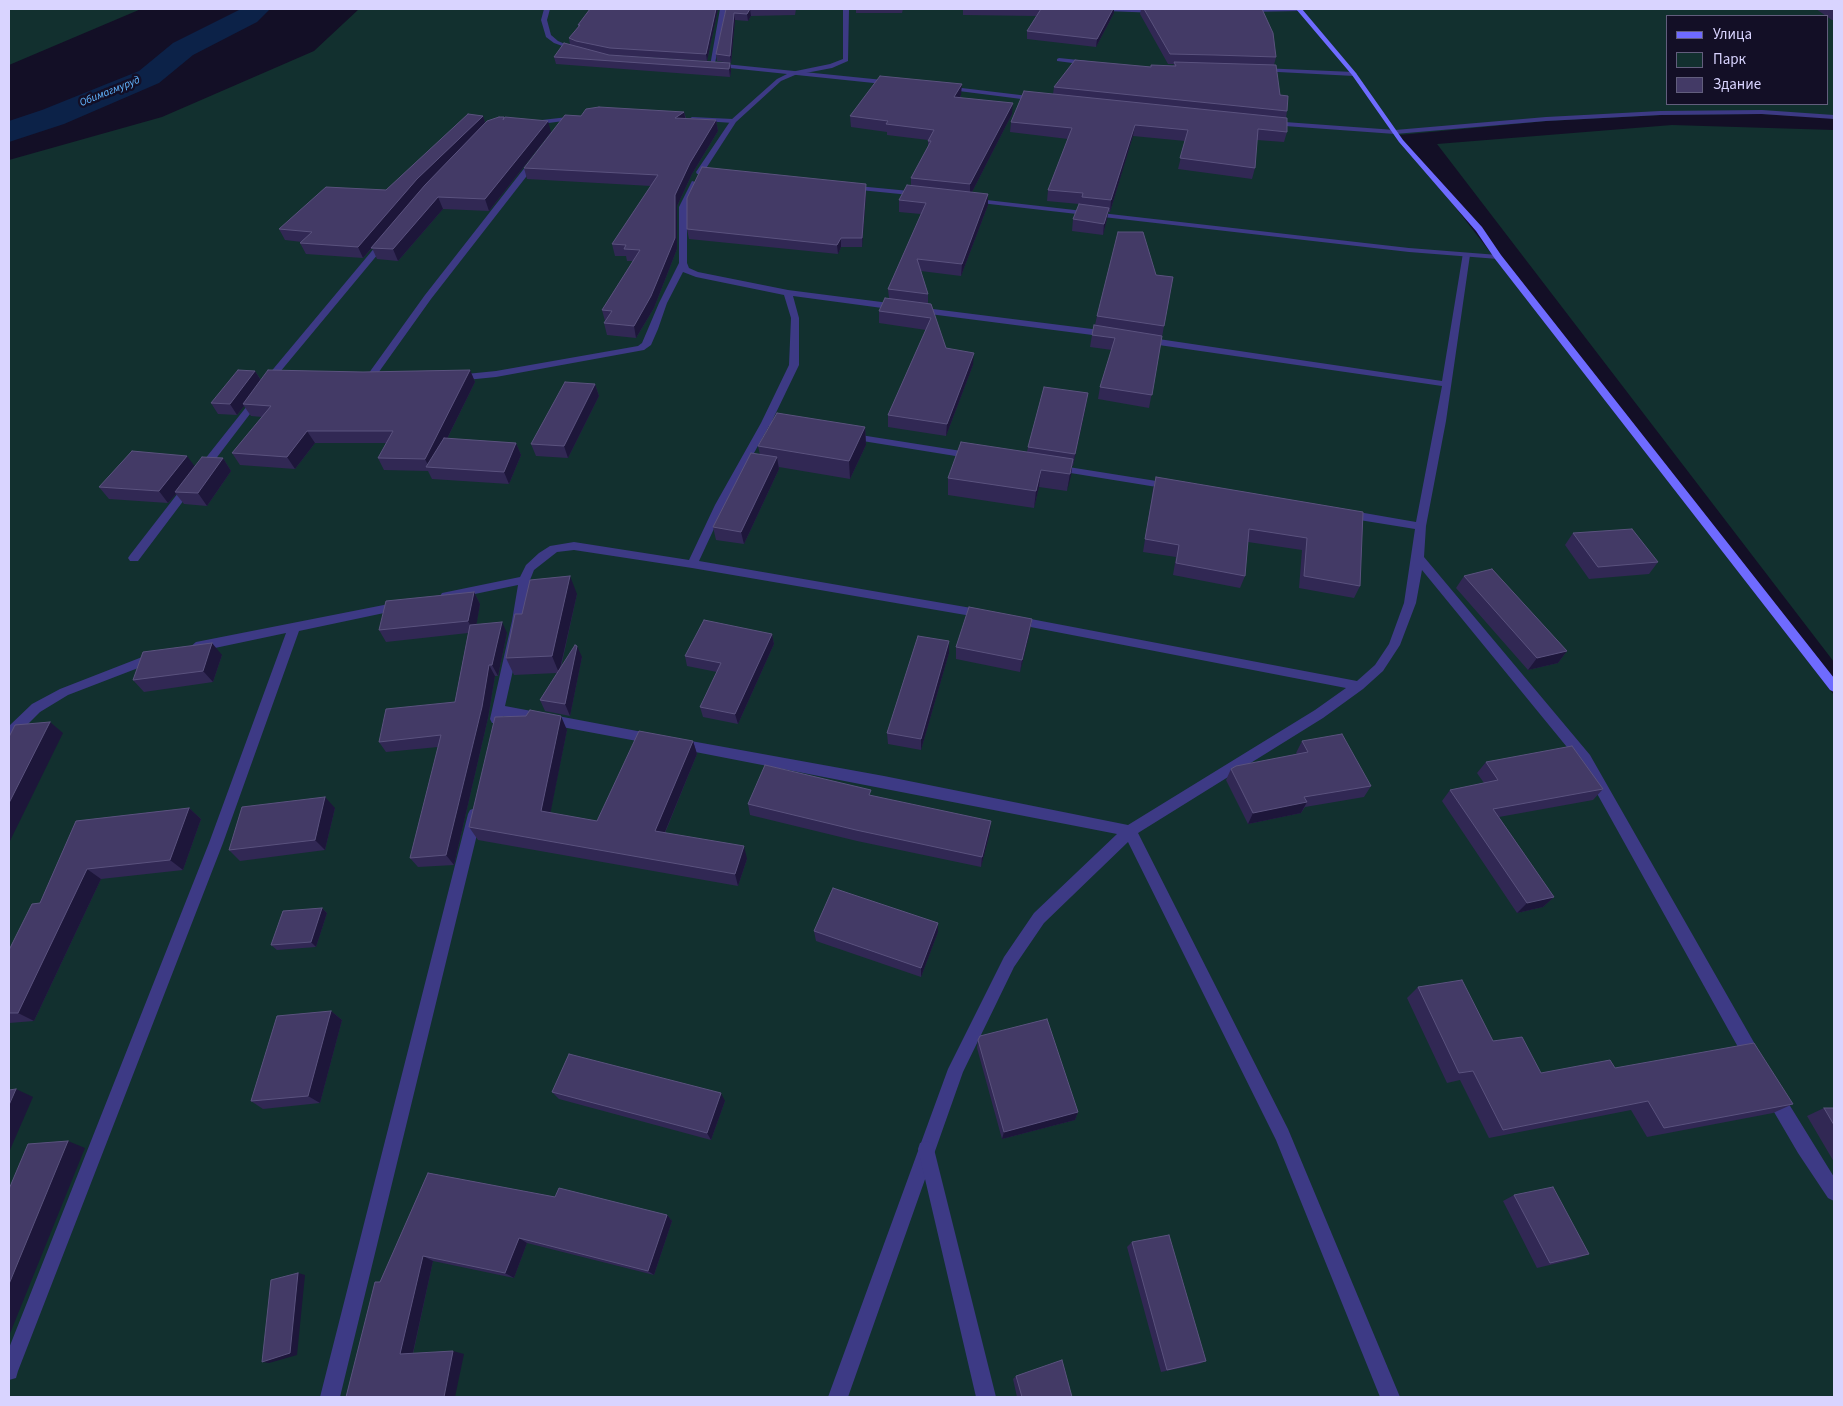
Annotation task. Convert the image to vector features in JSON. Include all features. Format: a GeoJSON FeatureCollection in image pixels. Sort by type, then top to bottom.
{"type":"FeatureCollection","features":[{"type":"Feature","properties":{"kind":"street"},"geometry":{"type":"LineString","coordinates":[[547,9],[544,20],[548,36],[556,42],[582,53]]}},
{"type":"Feature","properties":{"kind":"street"},"geometry":{"type":"LineString","coordinates":[[712,65],[723,9]]}},
{"type":"Feature","properties":{"kind":"street"},"geometry":{"type":"LineString","coordinates":[[846,9],[846,60],[832,66],[793,73],[779,80],[733,121],[700,172],[683,208],[683,263],[686,270],[696,274],[788,293],[1120,336]]}},
{"type":"Feature","properties":{"kind":"street"},"geometry":{"type":"LineString","coordinates":[[1106,9],[1168,11]]}},
{"type":"Feature","properties":{"kind":"street"},"geometry":{"type":"LineString","coordinates":[[1240,10],[1300,9],[1354,74],[1410,152],[1479,229],[1498,257],[1834,687]]}},
{"type":"Feature","properties":{"kind":"street"},"geometry":{"type":"LineString","coordinates":[[1059,60],[1097,64]]}},
{"type":"Feature","properties":{"kind":"street"},"geometry":{"type":"LineString","coordinates":[[704,64],[903,84]]}},
{"type":"Feature","properties":{"kind":"street"},"geometry":{"type":"LineString","coordinates":[[1251,70],[1354,74]]}},
{"type":"Feature","properties":{"kind":"street"},"geometry":{"type":"LineString","coordinates":[[938,87],[1044,100]]}},
{"type":"Feature","properties":{"kind":"street"},"geometry":{"type":"LineString","coordinates":[[1266,122],[1395,132],[1546,118],[1660,112],[1762,112],[1834,117]]}},
{"type":"Feature","properties":{"kind":"street"},"geometry":{"type":"LineString","coordinates":[[526,123],[564,124],[586,116]]}},
{"type":"Feature","properties":{"kind":"street"},"geometry":{"type":"LineString","coordinates":[[679,118],[733,121]]}},
{"type":"Feature","properties":{"kind":"street"},"geometry":{"type":"LineString","coordinates":[[388,379],[364,379],[543,150]]}},
{"type":"Feature","properties":{"kind":"street"},"geometry":{"type":"LineString","coordinates":[[700,172],[720,174]]}},
{"type":"Feature","properties":{"kind":"street"},"geometry":{"type":"LineString","coordinates":[[839,186],[928,195]]}},
{"type":"Feature","properties":{"kind":"street"},"geometry":{"type":"LineString","coordinates":[[968,199],[1498,257]]}},
{"type":"Feature","properties":{"kind":"street"},"geometry":{"type":"LineString","coordinates":[[134,558],[250,408],[393,231]]}},
{"type":"Feature","properties":{"kind":"street"},"geometry":{"type":"LineString","coordinates":[[838,1397],[956,1069],[1009,962],[1039,918],[1130,831],[1319,714],[1358,686],[1379,668],[1394,645],[1410,603],[1418,558],[1421,526],[1447,384],[1466,255]]}},
{"type":"Feature","properties":{"kind":"street"},"geometry":{"type":"LineString","coordinates":[[443,378],[496,374],[641,348],[646,345],[654,329],[663,303],[683,263]]}},
{"type":"Feature","properties":{"kind":"street"},"geometry":{"type":"LineString","coordinates":[[692,564],[716,512],[766,423],[794,365],[795,318],[788,293]]}},
{"type":"Feature","properties":{"kind":"street"},"geometry":{"type":"LineString","coordinates":[[1139,339],[1262,359],[1447,384]]}},
{"type":"Feature","properties":{"kind":"street"},"geometry":{"type":"LineString","coordinates":[[766,423],[786,426]]}},
{"type":"Feature","properties":{"kind":"street"},"geometry":{"type":"LineString","coordinates":[[835,434],[981,457]]}},
{"type":"Feature","properties":{"kind":"street"},"geometry":{"type":"LineString","coordinates":[[1049,467],[1176,487]]}},
{"type":"Feature","properties":{"kind":"street"},"geometry":{"type":"LineString","coordinates":[[1333,512],[1421,526]]}},
{"type":"Feature","properties":{"kind":"street"},"geometry":{"type":"LineString","coordinates":[[494,729],[518,621],[524,580],[530,568],[542,556],[554,549],[574,546],[692,564],[998,617],[1358,686]]}},
{"type":"Feature","properties":{"kind":"street"},"geometry":{"type":"LineString","coordinates":[[1418,558],[1585,759],[1632,846],[1762,1074],[1804,1147],[1834,1192]]}},
{"type":"Feature","properties":{"kind":"street"},"geometry":{"type":"LineString","coordinates":[[430,599],[524,580]]}},
{"type":"Feature","properties":{"kind":"street"},"geometry":{"type":"LineString","coordinates":[[184,649],[411,603]]}},
{"type":"Feature","properties":{"kind":"street"},"geometry":{"type":"LineString","coordinates":[[9,1371],[216,843],[294,627]]}},
{"type":"Feature","properties":{"kind":"street"},"geometry":{"type":"LineString","coordinates":[[9,734],[36,708],[64,692],[165,653]]}},
{"type":"Feature","properties":{"kind":"street"},"geometry":{"type":"LineString","coordinates":[[498,710],[884,782],[1130,831]]}},
{"type":"Feature","properties":{"kind":"street"},"geometry":{"type":"LineString","coordinates":[[330,1397],[478,804]]}},
{"type":"Feature","properties":{"kind":"street"},"geometry":{"type":"LineString","coordinates":[[1130,831],[1282,1135],[1390,1397]]}},
{"type":"Feature","properties":{"kind":"street"},"geometry":{"type":"LineString","coordinates":[[926,1149],[986,1397]]}},
{"type":"Feature","properties":{"kind":"green space"},"geometry":{"type":"Polygon","coordinates":[[[9,9],[141,9],[9,65],[9,9]]]}},
{"type":"Feature","properties":{"kind":"green space"},"geometry":{"type":"Polygon","coordinates":[[[359,9],[1834,9],[1834,118],[1760,114],[1663,115],[1547,121],[1399,135],[1834,695],[1834,1397],[9,1397],[9,160],[162,117],[314,51],[359,9]]]}},
{"type":"Feature","properties":{"kind":"green space"},"geometry":{"type":"Polygon","coordinates":[[[1672,125],[1834,130],[1834,662],[1437,144],[1672,125]]]}},
{"type":"Feature","properties":{"kind":"building"},"geometry":{"type":"Polygon","coordinates":[[[590,9],[716,9],[706,54],[610,48],[569,38],[590,9]]]}},
{"type":"Feature","properties":{"kind":"building"},"geometry":{"type":"Polygon","coordinates":[[[726,9],[750,9],[747,14],[734,13],[730,56],[716,54],[726,9]]]}},
{"type":"Feature","properties":{"kind":"building"},"geometry":{"type":"Polygon","coordinates":[[[1041,9],[1113,9],[1097,39],[1027,31],[1041,9]]]}},
{"type":"Feature","properties":{"kind":"building"},"geometry":{"type":"Polygon","coordinates":[[[1144,9],[1262,9],[1273,33],[1276,57],[1170,54],[1144,9]]]}},
{"type":"Feature","properties":{"kind":"building"},"geometry":{"type":"Polygon","coordinates":[[[564,43],[609,55],[730,63],[729,69],[554,57],[564,43]]]}},
{"type":"Feature","properties":{"kind":"building"},"geometry":{"type":"Polygon","coordinates":[[[1075,60],[1151,67],[1151,65],[1176,66],[1174,62],[1276,65],[1280,95],[1288,96],[1287,111],[1054,87],[1075,60]]]}},
{"type":"Feature","properties":{"kind":"building"},"geometry":{"type":"Polygon","coordinates":[[[880,76],[962,84],[954,97],[1013,103],[970,184],[911,178],[931,141],[928,141],[934,130],[886,124],[888,121],[850,116],[880,76]]]}},
{"type":"Feature","properties":{"kind":"building"},"geometry":{"type":"Polygon","coordinates":[[[1024,91],[1287,118],[1287,132],[1258,129],[1255,168],[1180,158],[1188,130],[1135,125],[1111,200],[1082,197],[1083,193],[1048,190],[1072,128],[1011,122],[1024,91]]]}},
{"type":"Feature","properties":{"kind":"building"},"geometry":{"type":"Polygon","coordinates":[[[599,107],[684,112],[675,118],[716,120],[690,163],[675,195],[675,238],[651,296],[634,326],[604,323],[612,311],[602,310],[640,250],[624,249],[626,245],[612,244],[658,175],[524,168],[565,115],[581,116],[586,109],[599,107]]]}},
{"type":"Feature","properties":{"kind":"building"},"geometry":{"type":"Polygon","coordinates":[[[468,114],[483,116],[417,179],[358,247],[300,243],[312,232],[279,229],[326,187],[386,190],[468,114]]]}},
{"type":"Feature","properties":{"kind":"building"},"geometry":{"type":"Polygon","coordinates":[[[504,117],[503,120],[505,117],[548,121],[485,199],[438,197],[393,249],[371,248],[425,185],[487,121],[504,117]]]}},
{"type":"Feature","properties":{"kind":"building"},"geometry":{"type":"Polygon","coordinates":[[[702,167],[866,184],[862,238],[841,238],[837,245],[687,229],[687,198],[702,167]]]}},
{"type":"Feature","properties":{"kind":"building"},"geometry":{"type":"Polygon","coordinates":[[[907,185],[988,194],[962,264],[917,259],[928,294],[888,289],[926,203],[899,200],[907,185]]]}},
{"type":"Feature","properties":{"kind":"building"},"geometry":{"type":"Polygon","coordinates":[[[1079,204],[1109,208],[1104,224],[1073,219],[1079,204]]]}},
{"type":"Feature","properties":{"kind":"building"},"geometry":{"type":"Polygon","coordinates":[[[1118,232],[1143,232],[1156,275],[1173,277],[1164,326],[1097,316],[1118,232]]]}},
{"type":"Feature","properties":{"kind":"building"},"geometry":{"type":"Polygon","coordinates":[[[885,298],[931,304],[946,348],[974,353],[947,424],[888,415],[931,318],[879,311],[885,298]]]}},
{"type":"Feature","properties":{"kind":"building"},"geometry":{"type":"Polygon","coordinates":[[[1094,325],[1162,336],[1152,395],[1100,387],[1115,338],[1092,335],[1094,325]]]}},
{"type":"Feature","properties":{"kind":"building"},"geometry":{"type":"Polygon","coordinates":[[[238,370],[255,371],[230,404],[211,403],[238,370]]]}},
{"type":"Feature","properties":{"kind":"building"},"geometry":{"type":"Polygon","coordinates":[[[268,370],[363,372],[470,370],[425,459],[378,458],[393,431],[307,431],[287,457],[232,453],[271,406],[243,404],[268,370]]]}},
{"type":"Feature","properties":{"kind":"building"},"geometry":{"type":"Polygon","coordinates":[[[565,382],[595,384],[564,446],[531,444],[565,382]]]}},
{"type":"Feature","properties":{"kind":"building"},"geometry":{"type":"Polygon","coordinates":[[[1044,387],[1088,393],[1075,454],[1028,447],[1044,387]]]}},
{"type":"Feature","properties":{"kind":"building"},"geometry":{"type":"Polygon","coordinates":[[[777,413],[865,427],[849,461],[758,446],[777,413]]]}},
{"type":"Feature","properties":{"kind":"building"},"geometry":{"type":"Polygon","coordinates":[[[444,438],[516,443],[504,472],[426,467],[444,438]]]}},
{"type":"Feature","properties":{"kind":"building"},"geometry":{"type":"Polygon","coordinates":[[[961,442],[1073,459],[1070,474],[1041,470],[1036,491],[948,478],[961,442]]]}},
{"type":"Feature","properties":{"kind":"building"},"geometry":{"type":"Polygon","coordinates":[[[132,451],[187,456],[159,491],[99,487],[132,451]]]}},
{"type":"Feature","properties":{"kind":"building"},"geometry":{"type":"Polygon","coordinates":[[[751,453],[777,457],[741,532],[713,527],[751,453]]]}},
{"type":"Feature","properties":{"kind":"building"},"geometry":{"type":"Polygon","coordinates":[[[202,457],[223,458],[198,493],[175,492],[202,457]]]}},
{"type":"Feature","properties":{"kind":"building"},"geometry":{"type":"Polygon","coordinates":[[[1156,477],[1363,512],[1360,586],[1304,576],[1307,538],[1249,529],[1245,576],[1176,563],[1179,545],[1145,539],[1156,477]]]}},
{"type":"Feature","properties":{"kind":"building"},"geometry":{"type":"Polygon","coordinates":[[[1632,529],[1658,562],[1598,567],[1573,533],[1632,529]]]}},
{"type":"Feature","properties":{"kind":"building"},"geometry":{"type":"Polygon","coordinates":[[[1492,569],[1567,651],[1537,658],[1464,576],[1492,569]]]}},
{"type":"Feature","properties":{"kind":"building"},"geometry":{"type":"Polygon","coordinates":[[[570,576],[552,656],[506,658],[515,614],[522,614],[530,580],[570,576]]]}},
{"type":"Feature","properties":{"kind":"building"},"geometry":{"type":"Polygon","coordinates":[[[474,592],[468,621],[379,630],[386,601],[474,592]]]}},
{"type":"Feature","properties":{"kind":"building"},"geometry":{"type":"Polygon","coordinates":[[[969,607],[1032,619],[1022,660],[956,647],[969,607]]]}},
{"type":"Feature","properties":{"kind":"building"},"geometry":{"type":"Polygon","coordinates":[[[704,620],[772,634],[735,714],[700,707],[721,663],[685,656],[704,620]]]}},
{"type":"Feature","properties":{"kind":"building"},"geometry":{"type":"Polygon","coordinates":[[[502,622],[492,665],[489,665],[482,707],[446,855],[410,858],[441,735],[379,742],[386,709],[455,702],[470,625],[502,622]]]}},
{"type":"Feature","properties":{"kind":"building"},"geometry":{"type":"Polygon","coordinates":[[[918,636],[949,641],[921,739],[887,733],[918,636]]]}},
{"type":"Feature","properties":{"kind":"building"},"geometry":{"type":"Polygon","coordinates":[[[212,643],[203,671],[133,680],[143,652],[212,643]]]}},
{"type":"Feature","properties":{"kind":"building"},"geometry":{"type":"Polygon","coordinates":[[[575,645],[577,646],[565,704],[540,700],[575,645]]]}},
{"type":"Feature","properties":{"kind":"building"},"geometry":{"type":"Polygon","coordinates":[[[530,710],[561,716],[541,811],[597,821],[639,731],[693,741],[655,831],[744,846],[735,874],[469,827],[495,717],[526,716],[530,710]]]}},
{"type":"Feature","properties":{"kind":"building"},"geometry":{"type":"Polygon","coordinates":[[[50,722],[9,803],[9,737],[15,725],[50,722]]]}},
{"type":"Feature","properties":{"kind":"building"},"geometry":{"type":"Polygon","coordinates":[[[1342,734],[1371,786],[1304,797],[1307,802],[1253,813],[1231,769],[1236,766],[1308,752],[1302,741],[1342,734]]]}},
{"type":"Feature","properties":{"kind":"building"},"geometry":{"type":"Polygon","coordinates":[[[1572,746],[1603,789],[1493,809],[1554,897],[1527,903],[1450,790],[1498,780],[1486,762],[1572,746]]]}},
{"type":"Feature","properties":{"kind":"building"},"geometry":{"type":"Polygon","coordinates":[[[765,765],[871,790],[869,795],[991,821],[982,857],[856,830],[748,804],[765,765]]]}},
{"type":"Feature","properties":{"kind":"building"},"geometry":{"type":"Polygon","coordinates":[[[325,797],[315,840],[229,850],[242,807],[325,797]]]}},
{"type":"Feature","properties":{"kind":"building"},"geometry":{"type":"Polygon","coordinates":[[[189,808],[170,860],[87,869],[18,1013],[9,1013],[9,950],[32,904],[40,903],[76,821],[189,808]]]}},
{"type":"Feature","properties":{"kind":"building"},"geometry":{"type":"Polygon","coordinates":[[[833,888],[938,923],[921,968],[814,931],[833,888]]]}},
{"type":"Feature","properties":{"kind":"building"},"geometry":{"type":"Polygon","coordinates":[[[322,908],[311,942],[271,945],[283,911],[322,908]]]}},
{"type":"Feature","properties":{"kind":"building"},"geometry":{"type":"Polygon","coordinates":[[[1462,980],[1493,1041],[1522,1037],[1541,1073],[1610,1060],[1615,1068],[1754,1043],[1793,1104],[1664,1128],[1648,1101],[1503,1130],[1473,1071],[1459,1073],[1418,987],[1462,980]]]}},
{"type":"Feature","properties":{"kind":"building"},"geometry":{"type":"Polygon","coordinates":[[[331,1011],[308,1096],[251,1101],[277,1016],[331,1011]]]}},
{"type":"Feature","properties":{"kind":"building"},"geometry":{"type":"Polygon","coordinates":[[[1047,1019],[1078,1112],[1004,1132],[978,1040],[980,1036],[1047,1019]]]}},
{"type":"Feature","properties":{"kind":"building"},"geometry":{"type":"Polygon","coordinates":[[[569,1054],[721,1093],[707,1133],[552,1092],[569,1054]]]}},
{"type":"Feature","properties":{"kind":"building"},"geometry":{"type":"Polygon","coordinates":[[[16,1089],[9,1105],[9,1090],[16,1089]]]}},
{"type":"Feature","properties":{"kind":"building"},"geometry":{"type":"Polygon","coordinates":[[[1824,1108],[1834,1108],[1834,1125],[1824,1108]]]}},
{"type":"Feature","properties":{"kind":"building"},"geometry":{"type":"Polygon","coordinates":[[[68,1141],[9,1284],[9,1189],[28,1144],[68,1141]]]}},
{"type":"Feature","properties":{"kind":"building"},"geometry":{"type":"Polygon","coordinates":[[[428,1173],[555,1197],[559,1188],[667,1215],[648,1271],[519,1238],[505,1273],[423,1256],[400,1354],[453,1351],[444,1397],[346,1397],[375,1282],[380,1282],[428,1173]]]}},
{"type":"Feature","properties":{"kind":"building"},"geometry":{"type":"Polygon","coordinates":[[[1553,1187],[1589,1254],[1550,1263],[1514,1195],[1553,1187]]]}},
{"type":"Feature","properties":{"kind":"building"},"geometry":{"type":"Polygon","coordinates":[[[1169,1235],[1206,1361],[1167,1370],[1132,1242],[1169,1235]]]}},
{"type":"Feature","properties":{"kind":"building"},"geometry":{"type":"Polygon","coordinates":[[[298,1273],[290,1353],[262,1362],[271,1280],[298,1273]]]}},
{"type":"Feature","properties":{"kind":"building"},"geometry":{"type":"Polygon","coordinates":[[[1062,1360],[1072,1397],[1022,1397],[1016,1376],[1062,1360]]]}},
{"type":"Feature","properties":{"kind":"waterway","name":"Обимагмуруд"},"geometry":{"type":"LineString","coordinates":[[9,132],[53,117],[149,77],[183,49],[248,16],[257,9]]}}]}
